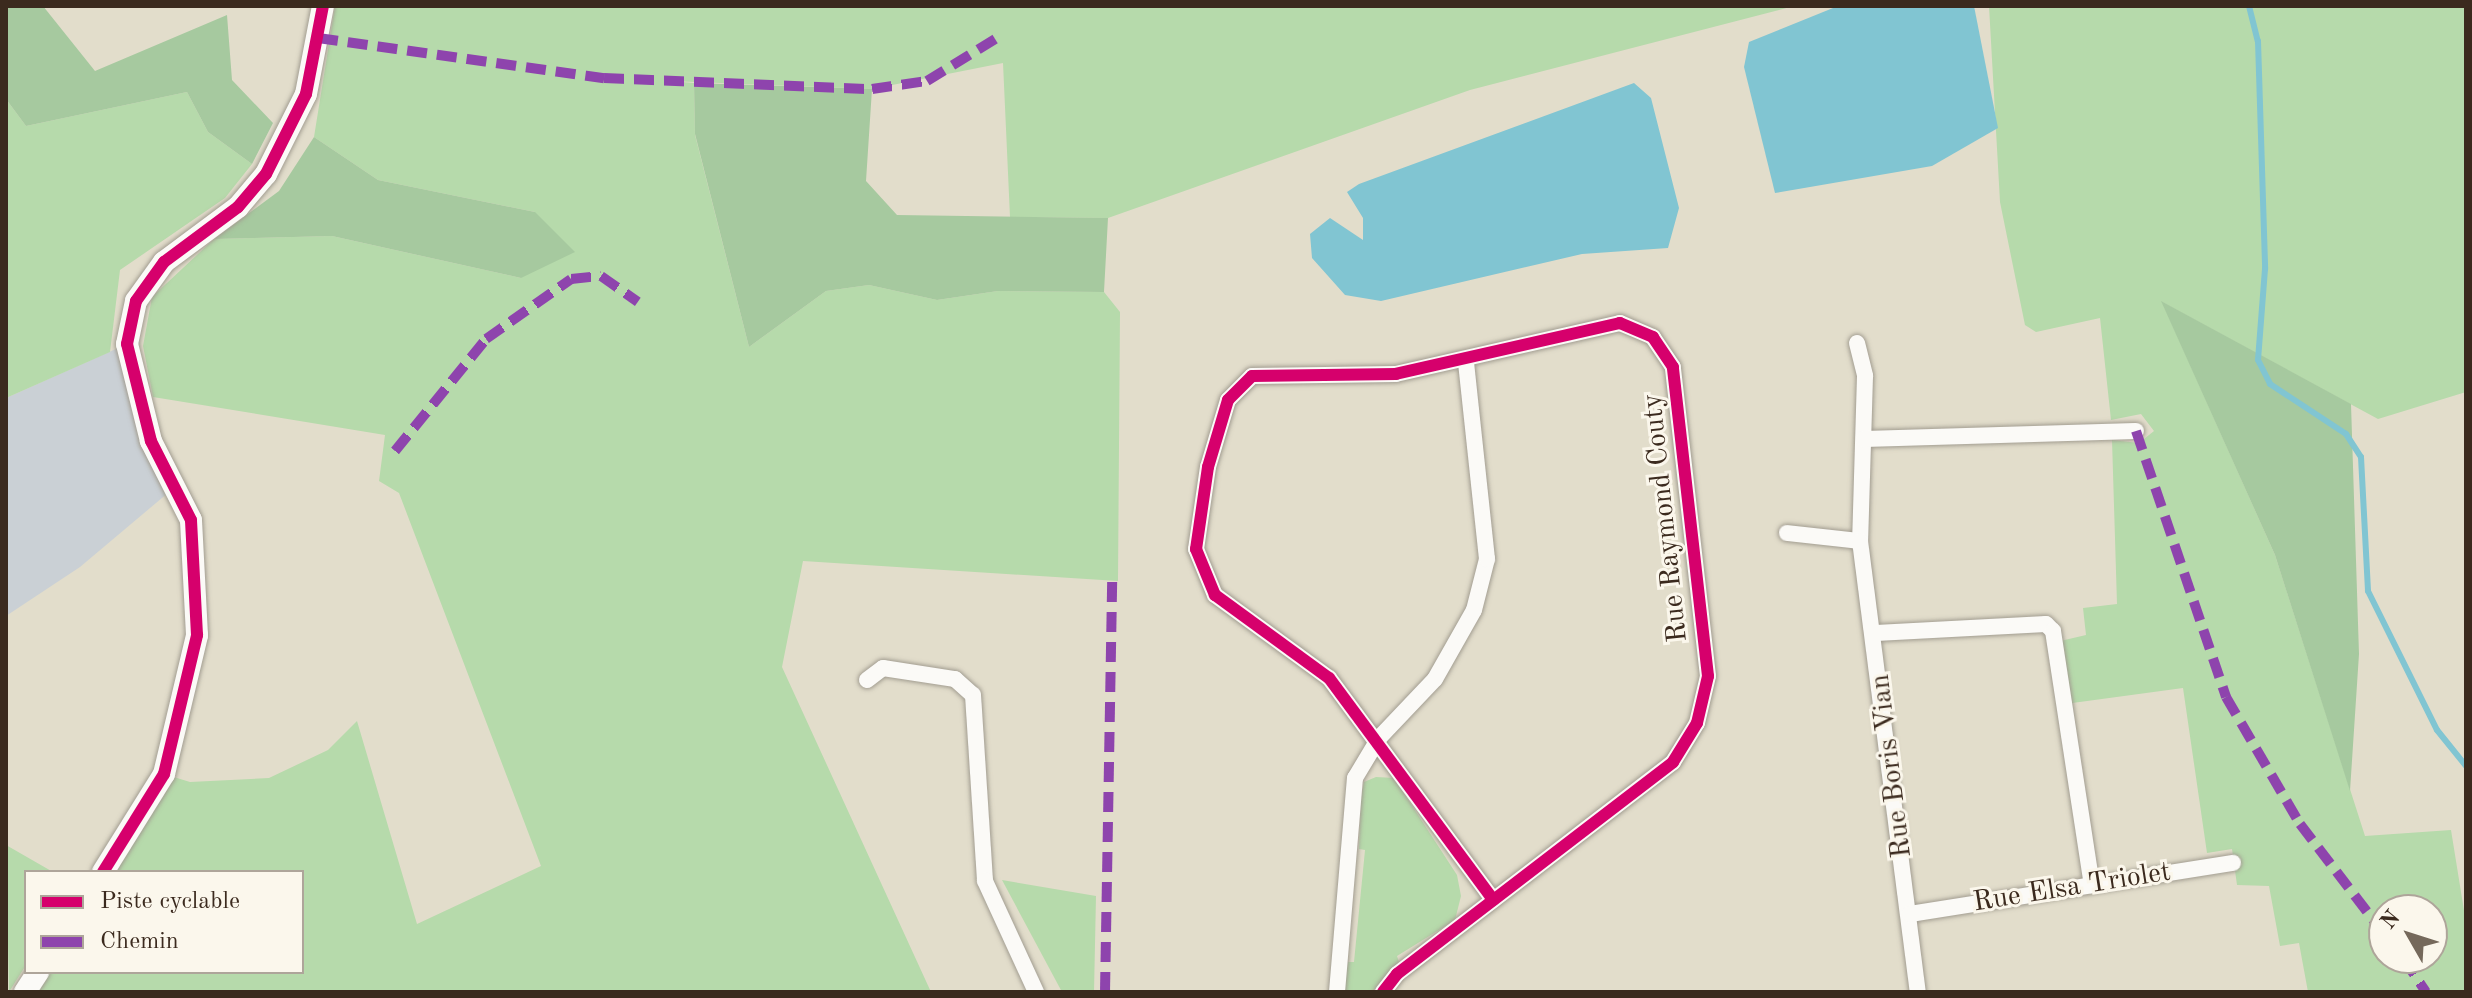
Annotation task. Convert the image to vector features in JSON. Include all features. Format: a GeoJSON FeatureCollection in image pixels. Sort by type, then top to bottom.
{"type":"FeatureCollection","features":[{"type":"Feature","properties":{"kind":"street"},"geometry":{"type":"LineString","coordinates":[[104,870],[164,774],[197,635],[191,520],[151,441],[127,344],[136,301],[164,262],[238,207],[266,174],[306,94],[323,6]]}},
{"type":"Feature","properties":{"kind":"street","name":"Rue Raymond Couty"},"geometry":{"type":"LineString","coordinates":[[1383,992],[1493,900],[1673,762],[1697,723],[1708,676],[1673,367],[1661,345],[1641,329],[1602,323],[1466,364],[1396,374],[1252,376],[1228,400],[1208,467],[1196,549],[1215,595],[1329,678],[1379,738],[1493,900]]}},
{"type":"Feature","properties":{"kind":"street","name":"Rue Boris Vian"},"geometry":{"type":"LineString","coordinates":[[1857,343],[1865,376],[1860,541],[1876,633],[1918,992]]}},
{"type":"Feature","properties":{"kind":"street"},"geometry":{"type":"LineString","coordinates":[[1337,992],[1355,778],[1379,738],[1435,679],[1474,610],[1487,559],[1466,364]]}},
{"type":"Feature","properties":{"kind":"street"},"geometry":{"type":"LineString","coordinates":[[1864,439],[2136,431]]}},
{"type":"Feature","properties":{"kind":"street"},"geometry":{"type":"LineString","coordinates":[[1787,533],[1860,541]]}},
{"type":"Feature","properties":{"kind":"street"},"geometry":{"type":"LineString","coordinates":[[1876,633],[2046,624],[2053,631],[2092,885]]}},
{"type":"Feature","properties":{"kind":"street"},"geometry":{"type":"LineString","coordinates":[[867,680],[883,668],[955,679],[973,695],[985,881],[1036,992]]}},
{"type":"Feature","properties":{"kind":"street","name":"Rue Elsa Triolet"},"geometry":{"type":"LineString","coordinates":[[1910,914],[2233,863]]}},
{"type":"Feature","properties":{"kind":"street"},"geometry":{"type":"LineString","coordinates":[[25,992],[37,974]]}},
{"type":"Feature","properties":{"kind":"shaded area"},"geometry":{"type":"Polygon","coordinates":[[[127,344],[175,487],[80,567],[6,616],[6,398],[127,344]]]}},
{"type":"Feature","properties":{"kind":"green space"},"geometry":{"type":"Polygon","coordinates":[[[6,6],[43,6],[95,71],[227,15],[232,80],[273,123],[252,164],[208,132],[187,92],[26,126],[6,99],[6,6]]]}},
{"type":"Feature","properties":{"kind":"green space"},"geometry":{"type":"Polygon","coordinates":[[[335,6],[1794,6],[1470,90],[1108,218],[1010,217],[1003,63],[872,89],[670,81],[694,83],[695,135],[749,347],[826,291],[869,285],[937,300],[998,291],[1104,292],[1120,312],[1118,581],[803,561],[782,667],[931,992],[25,992],[37,974],[304,974],[304,870],[104,870],[164,774],[190,782],[269,778],[328,750],[357,721],[417,924],[541,866],[399,493],[379,481],[385,435],[153,397],[143,346],[152,297],[214,239],[332,236],[521,278],[535,212],[378,180],[314,137],[335,6]]]}},
{"type":"Feature","properties":{"kind":"green space"},"geometry":{"type":"Polygon","coordinates":[[[1989,6],[2466,6],[2466,392],[2378,419],[2162,302],[2275,555],[2365,836],[2451,830],[2466,923],[2466,992],[2308,992],[2299,943],[2280,946],[2269,886],[2237,885],[2232,849],[2207,853],[2183,688],[2065,704],[2056,642],[2086,635],[2083,608],[2117,604],[2112,440],[2139,443],[2154,431],[2141,414],[2111,420],[2100,318],[2036,332],[2025,325],[2000,202],[1989,6]]]}},
{"type":"Feature","properties":{"kind":"green space"},"geometry":{"type":"Polygon","coordinates":[[[694,83],[872,89],[866,181],[897,215],[1108,218],[1104,292],[998,291],[937,300],[869,285],[826,291],[749,347],[695,134],[694,83]]]}},
{"type":"Feature","properties":{"kind":"green space"},"geometry":{"type":"Polygon","coordinates":[[[187,92],[208,132],[252,164],[225,198],[120,270],[110,352],[6,398],[6,99],[26,126],[187,92]]]}},
{"type":"Feature","properties":{"kind":"green space"},"geometry":{"type":"Polygon","coordinates":[[[314,137],[378,180],[535,212],[575,252],[521,278],[332,236],[214,239],[279,191],[314,137]]]}},
{"type":"Feature","properties":{"kind":"green space"},"geometry":{"type":"Polygon","coordinates":[[[2161,301],[2351,404],[2359,654],[2350,791],[2275,555],[2161,301]]]}},
{"type":"Feature","properties":{"kind":"green space"},"geometry":{"type":"Polygon","coordinates":[[[1376,777],[1394,778],[1457,875],[1461,896],[1455,920],[1397,956],[1399,962],[1372,992],[1344,992],[1348,962],[1354,962],[1365,850],[1359,849],[1361,797],[1364,782],[1376,777]]]}},
{"type":"Feature","properties":{"kind":"green space"},"geometry":{"type":"Polygon","coordinates":[[[6,845],[50,870],[24,870],[24,968],[9,992],[6,845]]]}},
{"type":"Feature","properties":{"kind":"green space"},"geometry":{"type":"Polygon","coordinates":[[[1002,880],[1096,896],[1094,992],[1062,992],[1002,880]]]}},
{"type":"Feature","properties":{"kind":"water"},"geometry":{"type":"Polygon","coordinates":[[[1838,6],[1974,6],[1998,128],[1932,166],[1775,193],[1744,67],[1749,42],[1838,6]]]}},
{"type":"Feature","properties":{"kind":"water"},"geometry":{"type":"Polygon","coordinates":[[[1634,83],[1651,98],[1679,208],[1668,248],[1582,254],[1381,301],[1345,295],[1312,258],[1310,234],[1330,218],[1363,240],[1363,218],[1347,192],[1359,184],[1634,83]]]}},
{"type":"Feature","properties":{"kind":"waterway"},"geometry":{"type":"LineString","coordinates":[[2249,6],[2258,41],[2265,269],[2258,360],[2270,384],[2346,434],[2361,457],[2368,591],[2437,730],[2466,766]]}},
{"type":"Feature","properties":{"kind":"marked path"},"geometry":{"type":"LineString","coordinates":[[318,38],[604,78],[872,89],[927,81],[997,38]]}},
{"type":"Feature","properties":{"kind":"marked path"},"geometry":{"type":"LineString","coordinates":[[395,451],[486,339],[571,279],[601,276],[638,302]]}},
{"type":"Feature","properties":{"kind":"marked path"},"geometry":{"type":"LineString","coordinates":[[2136,431],[2226,697],[2300,824],[2368,913]]}},
{"type":"Feature","properties":{"kind":"marked path"},"geometry":{"type":"LineString","coordinates":[[1105,992],[1112,580]]}},
{"type":"Feature","properties":{"kind":"marked path"},"geometry":{"type":"LineString","coordinates":[[2414,974],[2426,992]]}},
{"type":"Feature","properties":{"kind":"cycle path"},"geometry":{"type":"LineString","coordinates":[[104,870],[164,774],[197,635],[191,520],[151,441],[127,344],[136,301],[164,262],[238,207],[266,174],[306,94],[323,6]]}},
{"type":"Feature","properties":{"kind":"cycle path"},"geometry":{"type":"LineString","coordinates":[[1383,992],[1397,974],[1673,762],[1697,723],[1708,676],[1673,367],[1653,337],[1620,323],[1396,374],[1252,376],[1228,400],[1208,467],[1196,549],[1215,595],[1329,678],[1493,900]]}}]}
